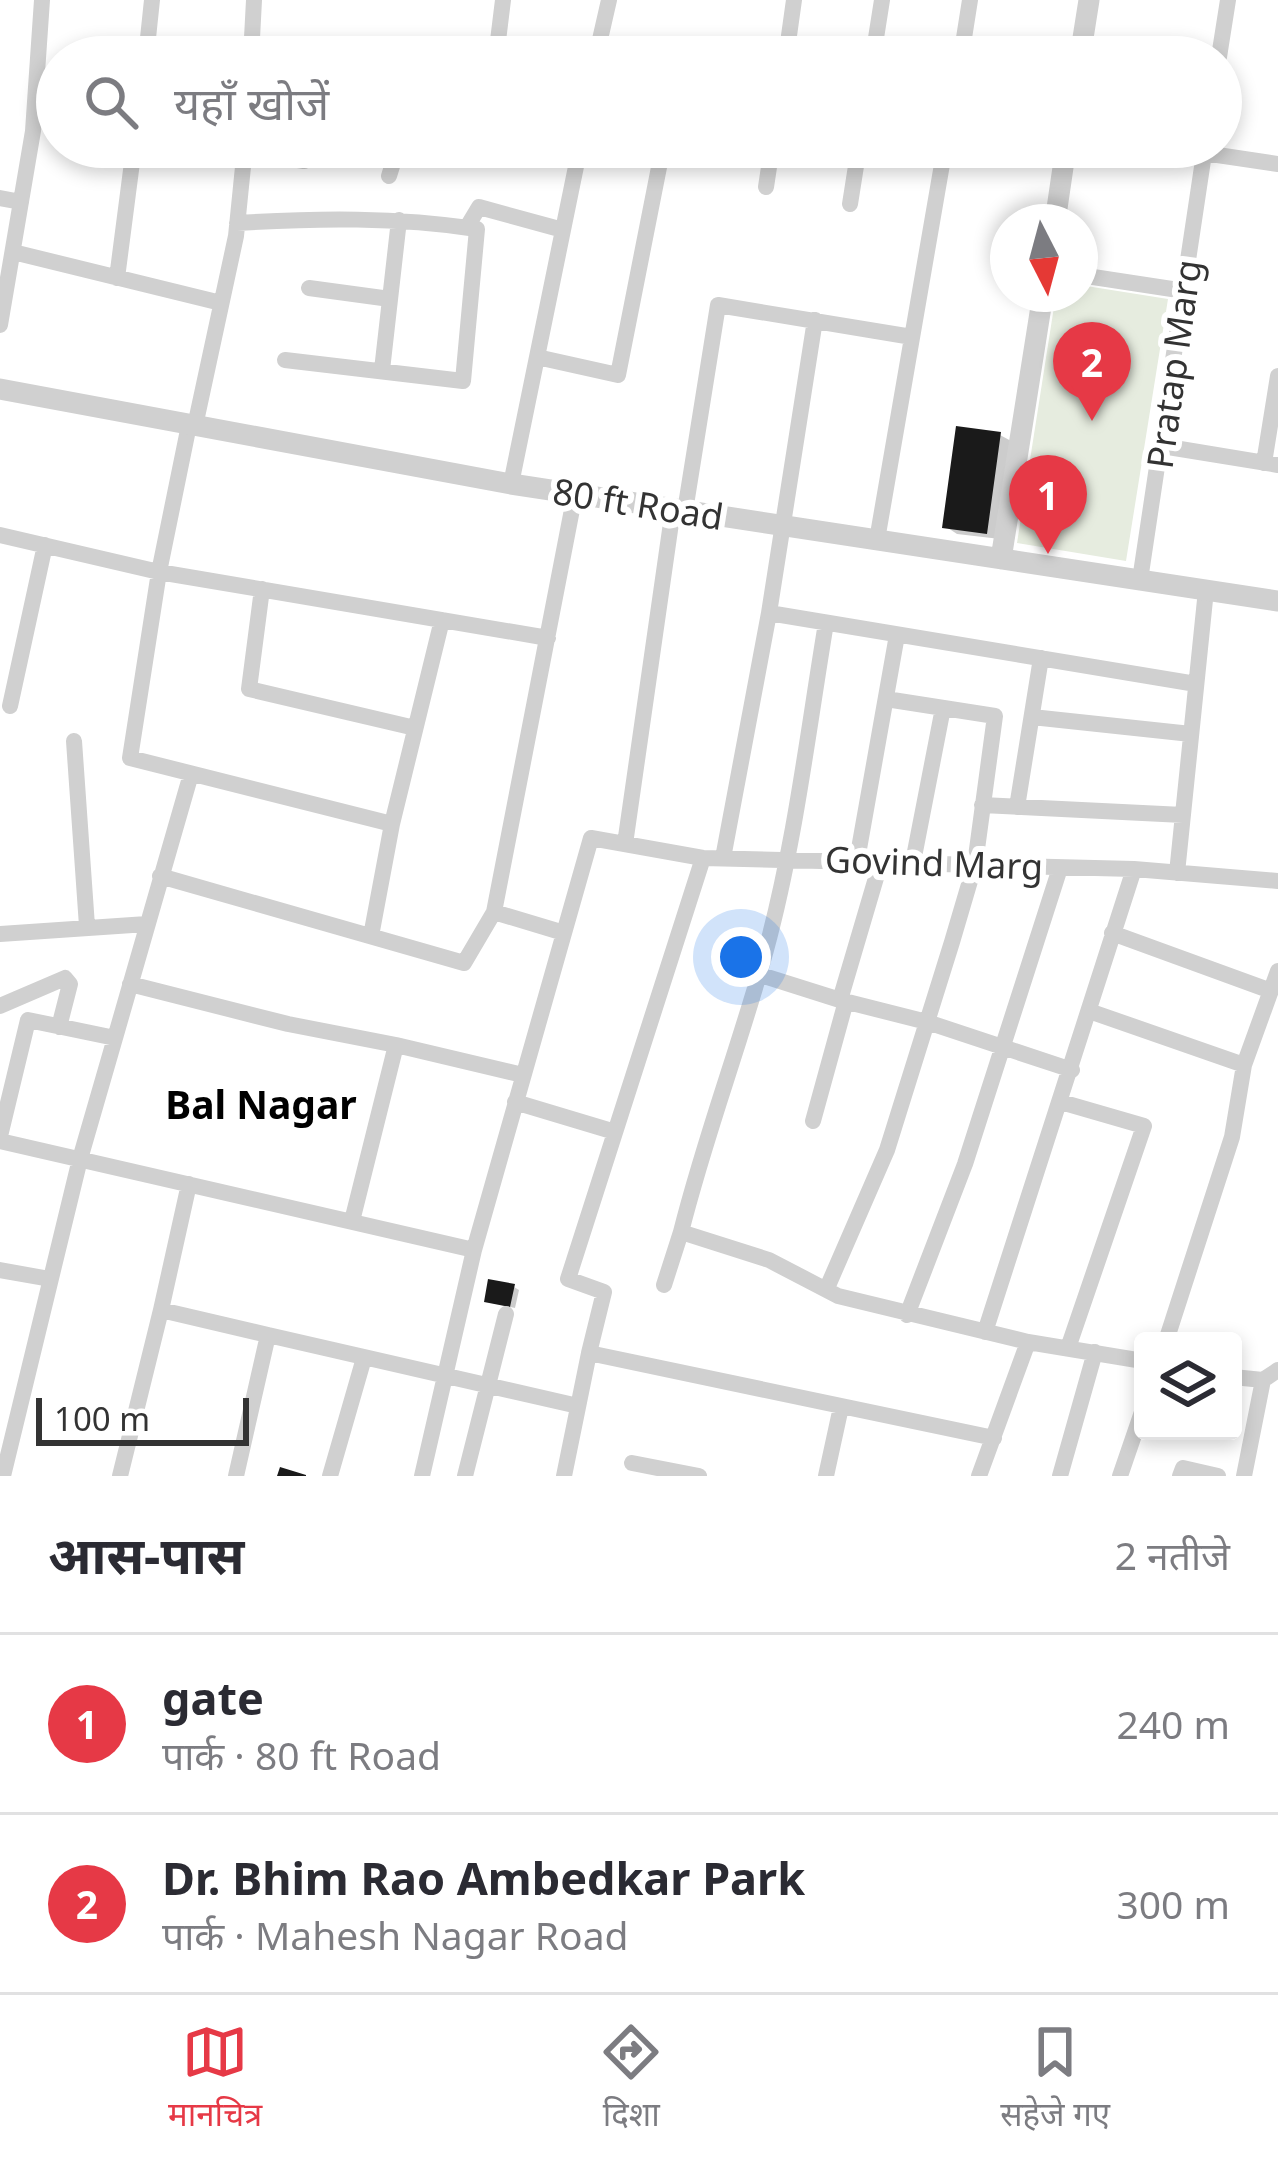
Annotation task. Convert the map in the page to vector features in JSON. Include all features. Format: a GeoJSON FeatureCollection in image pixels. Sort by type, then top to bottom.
{"type":"FeatureCollection","features":[{"type":"Feature","properties":{"kind":"street"},"geometry":{"type":"LineString","coordinates":[[40,36],[42,0]]}},
{"type":"Feature","properties":{"kind":"street"},"geometry":{"type":"LineString","coordinates":[[148,36],[152,0]]}},
{"type":"Feature","properties":{"kind":"street"},"geometry":{"type":"LineString","coordinates":[[252,36],[254,0]]}},
{"type":"Feature","properties":{"kind":"street"},"geometry":{"type":"LineString","coordinates":[[498,36],[503,0]]}},
{"type":"Feature","properties":{"kind":"street"},"geometry":{"type":"LineString","coordinates":[[601,36],[609,0]]}},
{"type":"Feature","properties":{"kind":"street"},"geometry":{"type":"LineString","coordinates":[[788,36],[794,0]]}},
{"type":"Feature","properties":{"kind":"street"},"geometry":{"type":"LineString","coordinates":[[876,36],[882,0]]}},
{"type":"Feature","properties":{"kind":"street"},"geometry":{"type":"LineString","coordinates":[[964,36],[970,0]]}},
{"type":"Feature","properties":{"kind":"street"},"geometry":{"type":"LineString","coordinates":[[1084,36],[1089,0]]}},
{"type":"Feature","properties":{"kind":"street"},"geometry":{"type":"LineString","coordinates":[[1223,36],[1228,0]]}},
{"type":"Feature","properties":{"kind":"street"},"geometry":{"type":"LineString","coordinates":[[0,325],[36,87]]}},
{"type":"Feature","properties":{"kind":"street"},"geometry":{"type":"LineString","coordinates":[[1242,157],[1278,164]]}},
{"type":"Feature","properties":{"kind":"street"},"geometry":{"type":"LineString","coordinates":[[117,278],[131,168]]}},
{"type":"Feature","properties":{"kind":"street"},"geometry":{"type":"LineString","coordinates":[[243,168],[221,303],[159,572],[130,758],[392,824]]}},
{"type":"Feature","properties":{"kind":"street"},"geometry":{"type":"LineString","coordinates":[[389,176],[391,168]]}},
{"type":"Feature","properties":{"kind":"street"},"geometry":{"type":"LineString","coordinates":[[511,484],[576,168]]}},
{"type":"Feature","properties":{"kind":"street"},"geometry":{"type":"LineString","coordinates":[[537,357],[618,375],[659,168]]}},
{"type":"Feature","properties":{"kind":"street"},"geometry":{"type":"LineString","coordinates":[[766,187],[769,168]]}},
{"type":"Feature","properties":{"kind":"street"},"geometry":{"type":"LineString","coordinates":[[850,203],[856,168]]}},
{"type":"Feature","properties":{"kind":"street"},"geometry":{"type":"LineString","coordinates":[[877,540],[941,168]]}},
{"type":"Feature","properties":{"kind":"street"},"geometry":{"type":"LineString","coordinates":[[1057,204],[1063,168]]}},
{"type":"Feature","properties":{"kind":"street","name":"Pratap Marg"},"geometry":{"type":"LineString","coordinates":[[1140,580],[1202,168]]}},
{"type":"Feature","properties":{"kind":"street"},"geometry":{"type":"LineString","coordinates":[[0,198],[21,202]]}},
{"type":"Feature","properties":{"kind":"street"},"geometry":{"type":"LineString","coordinates":[[467,227],[479,207],[563,230]]}},
{"type":"Feature","properties":{"kind":"street"},"geometry":{"type":"LineString","coordinates":[[237,223],[399,220],[477,229],[463,381],[285,360]]}},
{"type":"Feature","properties":{"kind":"street"},"geometry":{"type":"LineString","coordinates":[[382,370],[399,220]]}},
{"type":"Feature","properties":{"kind":"street"},"geometry":{"type":"LineString","coordinates":[[13,252],[221,303]]}},
{"type":"Feature","properties":{"kind":"street"},"geometry":{"type":"LineString","coordinates":[[1098,278],[1185,291]]}},
{"type":"Feature","properties":{"kind":"street"},"geometry":{"type":"LineString","coordinates":[[309,288],[390,299]]}},
{"type":"Feature","properties":{"kind":"street"},"geometry":{"type":"LineString","coordinates":[[625,844],[718,305],[912,337]]}},
{"type":"Feature","properties":{"kind":"street"},"geometry":{"type":"LineString","coordinates":[[1001,560],[1040,312]]}},
{"type":"Feature","properties":{"kind":"street"},"geometry":{"type":"LineString","coordinates":[[723,859],[769,614],[815,320]]}},
{"type":"Feature","properties":{"kind":"street"},"geometry":{"type":"LineString","coordinates":[[1162,446],[1271,464],[1278,376]]}},
{"type":"Feature","properties":{"kind":"street","name":"80 ft Road"},"geometry":{"type":"LineString","coordinates":[[0,389],[511,484],[1278,601]]}},
{"type":"Feature","properties":{"kind":"street"},"geometry":{"type":"LineString","coordinates":[[160,875],[464,963],[494,912],[575,494]]}},
{"type":"Feature","properties":{"kind":"street"},"geometry":{"type":"LineString","coordinates":[[0,535],[159,572],[548,638]]}},
{"type":"Feature","properties":{"kind":"street"},"geometry":{"type":"LineString","coordinates":[[10,706],[45,545]]}},
{"type":"Feature","properties":{"kind":"street"},"geometry":{"type":"LineString","coordinates":[[262,589],[249,689],[416,728]]}},
{"type":"Feature","properties":{"kind":"street"},"geometry":{"type":"LineString","coordinates":[[1177,873],[1206,590]]}},
{"type":"Feature","properties":{"kind":"street"},"geometry":{"type":"LineString","coordinates":[[769,614],[1196,684]]}},
{"type":"Feature","properties":{"kind":"street"},"geometry":{"type":"LineString","coordinates":[[370,936],[442,620]]}},
{"type":"Feature","properties":{"kind":"street"},"geometry":{"type":"LineString","coordinates":[[664,1285],[758,974],[786,859],[826,623]]}},
{"type":"Feature","properties":{"kind":"street"},"geometry":{"type":"LineString","coordinates":[[857,860],[897,634]]}},
{"type":"Feature","properties":{"kind":"street"},"geometry":{"type":"LineString","coordinates":[[1017,807],[1041,658]]}},
{"type":"Feature","properties":{"kind":"street"},"geometry":{"type":"LineString","coordinates":[[826,1288],[887,1150],[975,864],[995,716],[886,699]]}},
{"type":"Feature","properties":{"kind":"street"},"geometry":{"type":"LineString","coordinates":[[913,862],[943,708]]}},
{"type":"Feature","properties":{"kind":"street"},"geometry":{"type":"LineString","coordinates":[[1032,717],[1191,734]]}},
{"type":"Feature","properties":{"kind":"street"},"geometry":{"type":"LineString","coordinates":[[74,741],[87,926]]}},
{"type":"Feature","properties":{"kind":"street"},"geometry":{"type":"LineString","coordinates":[[2,1476],[80,1159],[191,774]]}},
{"type":"Feature","properties":{"kind":"street"},"geometry":{"type":"LineString","coordinates":[[982,806],[1183,815]]}},
{"type":"Feature","properties":{"kind":"street","name":"Govind Marg"},"geometry":{"type":"LineString","coordinates":[[564,933],[591,838],[703,858],[1133,869],[1278,880]]}},
{"type":"Feature","properties":{"kind":"street"},"geometry":{"type":"LineString","coordinates":[[564,1476],[604,1292],[568,1279],[703,858]]}},
{"type":"Feature","properties":{"kind":"street"},"geometry":{"type":"LineString","coordinates":[[813,1121],[881,860]]}},
{"type":"Feature","properties":{"kind":"street"},"geometry":{"type":"LineString","coordinates":[[907,1315],[965,1164],[1060,868]]}},
{"type":"Feature","properties":{"kind":"street"},"geometry":{"type":"LineString","coordinates":[[986,1332],[1133,869]]}},
{"type":"Feature","properties":{"kind":"street"},"geometry":{"type":"LineString","coordinates":[[422,1476],[474,1250],[564,933],[494,912]]}},
{"type":"Feature","properties":{"kind":"street"},"geometry":{"type":"LineString","coordinates":[[0,934],[147,924]]}},
{"type":"Feature","properties":{"kind":"street"},"geometry":{"type":"LineString","coordinates":[[1112,933],[1271,991]]}},
{"type":"Feature","properties":{"kind":"street"},"geometry":{"type":"LineString","coordinates":[[1169,1332],[1232,1137],[1244,1065],[1278,971]]}},
{"type":"Feature","properties":{"kind":"street"},"geometry":{"type":"LineString","coordinates":[[758,974],[1072,1070]]}},
{"type":"Feature","properties":{"kind":"street"},"geometry":{"type":"LineString","coordinates":[[0,1010],[65,978],[70,984],[59,1027]]}},
{"type":"Feature","properties":{"kind":"street"},"geometry":{"type":"LineString","coordinates":[[130,984],[523,1075]]}},
{"type":"Feature","properties":{"kind":"street"},"geometry":{"type":"LineString","coordinates":[[0,1010],[115,1039]]}},
{"type":"Feature","properties":{"kind":"street"},"geometry":{"type":"LineString","coordinates":[[1089,1011],[1244,1065]]}},
{"type":"Feature","properties":{"kind":"street"},"geometry":{"type":"LineString","coordinates":[[28,1020],[0,1138],[474,1250]]}},
{"type":"Feature","properties":{"kind":"street"},"geometry":{"type":"LineString","coordinates":[[352,1222],[396,1045]]}},
{"type":"Feature","properties":{"kind":"street"},"geometry":{"type":"LineString","coordinates":[[515,1102],[615,1132]]}},
{"type":"Feature","properties":{"kind":"street"},"geometry":{"type":"LineString","coordinates":[[1061,1102],[1144,1126],[1068,1348]]}},
{"type":"Feature","properties":{"kind":"street"},"geometry":{"type":"LineString","coordinates":[[120,1476],[189,1184]]}},
{"type":"Feature","properties":{"kind":"street"},"geometry":{"type":"LineString","coordinates":[[681,1232],[769,1260],[838,1296],[1028,1342],[1134,1359]]}},
{"type":"Feature","properties":{"kind":"street"},"geometry":{"type":"LineString","coordinates":[[0,1270],[50,1280]]}},
{"type":"Feature","properties":{"kind":"street"},"geometry":{"type":"LineString","coordinates":[[161,1310],[578,1406]]}},
{"type":"Feature","properties":{"kind":"street"},"geometry":{"type":"LineString","coordinates":[[465,1476],[506,1314]]}},
{"type":"Feature","properties":{"kind":"street"},"geometry":{"type":"LineString","coordinates":[[236,1476],[268,1335]]}},
{"type":"Feature","properties":{"kind":"street"},"geometry":{"type":"LineString","coordinates":[[979,1476],[1028,1342]]}},
{"type":"Feature","properties":{"kind":"street"},"geometry":{"type":"LineString","coordinates":[[1060,1476],[1095,1352]]}},
{"type":"Feature","properties":{"kind":"street"},"geometry":{"type":"LineString","coordinates":[[589,1353],[994,1438]]}},
{"type":"Feature","properties":{"kind":"street"},"geometry":{"type":"LineString","coordinates":[[330,1476],[364,1358]]}},
{"type":"Feature","properties":{"kind":"street"},"geometry":{"type":"LineString","coordinates":[[1244,1476],[1270,1375]]}},
{"type":"Feature","properties":{"kind":"street"},"geometry":{"type":"LineString","coordinates":[[826,1476],[841,1407]]}},
{"type":"Feature","properties":{"kind":"street"},"geometry":{"type":"LineString","coordinates":[[1120,1476],[1134,1435]]}},
{"type":"Feature","properties":{"kind":"street"},"geometry":{"type":"LineString","coordinates":[[568,1452],[590,1456]]}},
{"type":"Feature","properties":{"kind":"street"},"geometry":{"type":"LineString","coordinates":[[632,1462],[699,1476]]}},
{"type":"Feature","properties":{"kind":"street"},"geometry":{"type":"LineString","coordinates":[[1180,1476],[1183,1468],[1218,1476]]}},
{"type":"Feature","properties":{"kind":"shaded area"},"geometry":{"type":"Polygon","coordinates":[[[1098,288],[1168,299],[1126,561],[1017,543],[1053,312],[1098,312],[1098,288]]]}},
{"type":"Feature","properties":{"kind":"building"},"geometry":{"type":"Polygon","coordinates":[[[956,426],[1001,432],[987,534],[942,528],[956,426]]]}},
{"type":"Feature","properties":{"kind":"building"},"geometry":{"type":"Polygon","coordinates":[[[488,1279],[515,1284],[510,1307],[484,1302],[488,1279]]]}},
{"type":"Feature","properties":{"kind":"building"},"geometry":{"type":"Polygon","coordinates":[[[280,1467],[306,1475],[306,1476],[277,1476],[280,1467]]]}},
{"type":"Feature","properties":{"kind":"place","name":"Dr. Bhim Rao Ambedkar Park"},"geometry":{"type":"Point","coordinates":[1092,421]}},
{"type":"Feature","properties":{"kind":"place","name":"gate"},"geometry":{"type":"Point","coordinates":[1048,554]}},
{"type":"Feature","properties":{"kind":"district","name":"Bal Nagar"},"geometry":{"type":"Point","coordinates":[261,1105]}}]}
